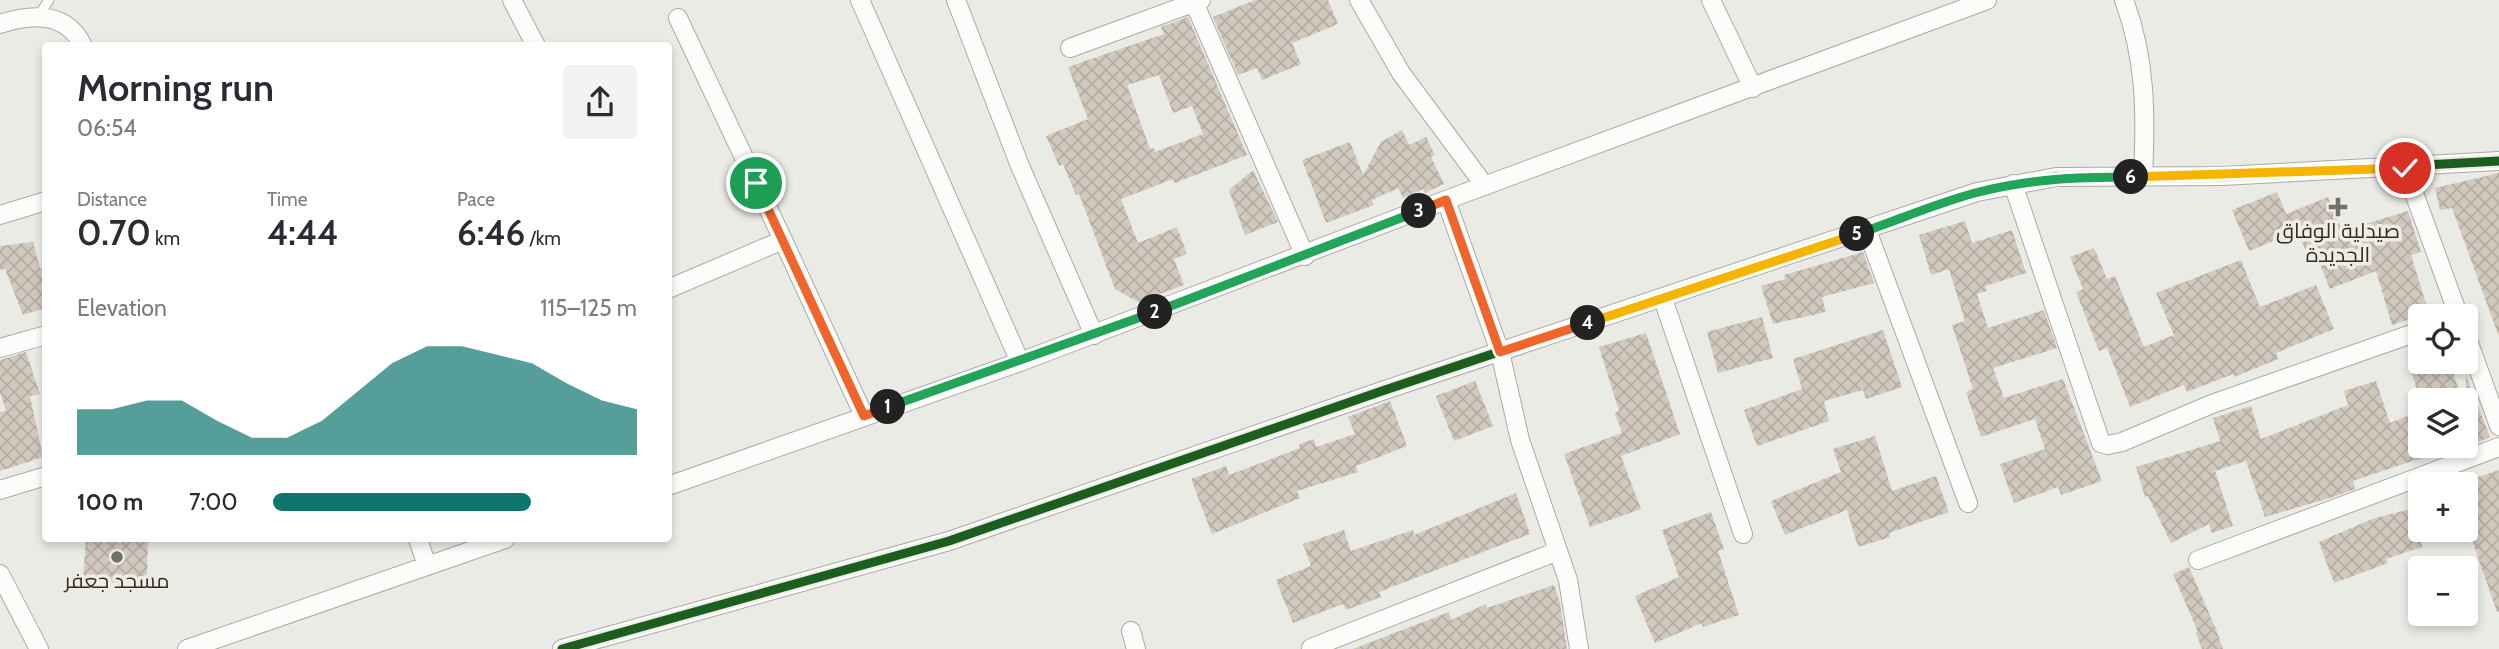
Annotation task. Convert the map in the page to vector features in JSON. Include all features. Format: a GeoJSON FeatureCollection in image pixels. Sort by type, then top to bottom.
{"type":"FeatureCollection","features":[{"type":"Feature","properties":{"kind":"street"},"geometry":{"type":"LineString","coordinates":[[512,0],[534,42]]}},
{"type":"Feature","properties":{"kind":"street"},"geometry":{"type":"LineString","coordinates":[[860,0],[1020,362]]}},
{"type":"Feature","properties":{"kind":"street"},"geometry":{"type":"LineString","coordinates":[[956,0],[1020,166],[1094,335]]}},
{"type":"Feature","properties":{"kind":"street"},"geometry":{"type":"LineString","coordinates":[[1359,0],[1401,73],[1485,186]]}},
{"type":"Feature","properties":{"kind":"street"},"geometry":{"type":"LineString","coordinates":[[1711,0],[1753,88]]}},
{"type":"Feature","properties":{"kind":"street"},"geometry":{"type":"LineString","coordinates":[[672,485],[1094,335],[1446,200],[1753,88],[1965,4],[1987,0]]}},
{"type":"Feature","properties":{"kind":"street"},"geometry":{"type":"LineString","coordinates":[[2124,0],[2141,57],[2146,89],[2143,177]]}},
{"type":"Feature","properties":{"kind":"street"},"geometry":{"type":"LineString","coordinates":[[1070,48],[1196,1],[1305,256]]}},
{"type":"Feature","properties":{"kind":"street"},"geometry":{"type":"LineString","coordinates":[[0,24],[44,8],[79,42]]}},
{"type":"Feature","properties":{"kind":"street"},"geometry":{"type":"LineString","coordinates":[[678,19],[864,416]]}},
{"type":"Feature","properties":{"kind":"street"},"geometry":{"type":"LineString","coordinates":[[562,649],[609,643],[949,541],[1500,352],[1867,230],[1941,202],[2013,184],[2056,177],[2143,177],[2405,168],[2499,161]]}},
{"type":"Feature","properties":{"kind":"street"},"geometry":{"type":"LineString","coordinates":[[2405,168],[2454,304]]}},
{"type":"Feature","properties":{"kind":"street"},"geometry":{"type":"LineString","coordinates":[[2013,184],[2101,443],[2109,445],[2122,442],[2212,404],[2408,335]]}},
{"type":"Feature","properties":{"kind":"street"},"geometry":{"type":"LineString","coordinates":[[1446,200],[1500,352],[1520,440],[1568,580],[1579,649]]}},
{"type":"Feature","properties":{"kind":"street"},"geometry":{"type":"LineString","coordinates":[[0,215],[42,202]]}},
{"type":"Feature","properties":{"kind":"street"},"geometry":{"type":"LineString","coordinates":[[1867,230],[1968,503]]}},
{"type":"Feature","properties":{"kind":"street"},"geometry":{"type":"LineString","coordinates":[[672,287],[783,240]]}},
{"type":"Feature","properties":{"kind":"street"},"geometry":{"type":"LineString","coordinates":[[1663,299],[1743,534]]}},
{"type":"Feature","properties":{"kind":"street"},"geometry":{"type":"LineString","coordinates":[[0,348],[42,336]]}},
{"type":"Feature","properties":{"kind":"street"},"geometry":{"type":"LineString","coordinates":[[2478,368],[2499,426]]}},
{"type":"Feature","properties":{"kind":"street"},"geometry":{"type":"LineString","coordinates":[[2198,560],[2499,447]]}},
{"type":"Feature","properties":{"kind":"street"},"geometry":{"type":"LineString","coordinates":[[0,490],[42,477]]}},
{"type":"Feature","properties":{"kind":"street"},"geometry":{"type":"LineString","coordinates":[[419,542],[427,566]]}},
{"type":"Feature","properties":{"kind":"street"},"geometry":{"type":"LineString","coordinates":[[187,649],[496,542]]}},
{"type":"Feature","properties":{"kind":"street"},"geometry":{"type":"LineString","coordinates":[[1311,648],[1558,551]]}},
{"type":"Feature","properties":{"kind":"street"},"geometry":{"type":"LineString","coordinates":[[0,574],[39,649]]}},
{"type":"Feature","properties":{"kind":"street"},"geometry":{"type":"LineString","coordinates":[[1131,631],[1136,649]]}},
{"type":"Feature","properties":{"kind":"building"},"geometry":{"type":"Polygon","coordinates":[[[1255,0],[1328,0],[1338,24],[1292,43],[1301,64],[1262,80],[1257,68],[1238,75],[1213,17],[1255,0]]]}},
{"type":"Feature","properties":{"kind":"building"},"geometry":{"type":"Polygon","coordinates":[[[1188,17],[1247,155],[1175,183],[1173,179],[1121,199],[1138,243],[1177,227],[1187,254],[1174,259],[1184,285],[1138,302],[1115,289],[1079,194],[1076,195],[1063,164],[1059,166],[1046,136],[1088,119],[1068,67],[1164,34],[1161,27],[1188,17]],[[1159,75],[1127,85],[1150,149],[1154,148],[1155,152],[1203,134],[1192,106],[1173,113],[1159,75]]]}},
{"type":"Feature","properties":{"kind":"building"},"geometry":{"type":"Polygon","coordinates":[[[1402,130],[1409,145],[1426,137],[1435,155],[1431,157],[1444,184],[1425,193],[1423,189],[1403,198],[1398,188],[1372,200],[1374,205],[1326,223],[1302,160],[1350,142],[1363,175],[1381,142],[1402,130]]]}},
{"type":"Feature","properties":{"kind":"building"},"geometry":{"type":"Polygon","coordinates":[[[1253,170],[1278,222],[1245,235],[1229,190],[1253,170]]]}},
{"type":"Feature","properties":{"kind":"building"},"geometry":{"type":"Polygon","coordinates":[[[2499,173],[2498,334],[2452,208],[2440,210],[2435,188],[2499,173]]]}},
{"type":"Feature","properties":{"kind":"building"},"geometry":{"type":"Polygon","coordinates":[[[2277,192],[2286,214],[2328,197],[2342,231],[2408,211],[2421,252],[2411,255],[2426,304],[2408,304],[2408,320],[2392,325],[2376,271],[2330,289],[2312,245],[2305,249],[2298,231],[2249,251],[2232,210],[2277,192]]]}},
{"type":"Feature","properties":{"kind":"building"},"geometry":{"type":"Polygon","coordinates":[[[1965,221],[1972,243],[2012,230],[2026,273],[1985,286],[1987,291],[1977,294],[1988,328],[2044,310],[2057,348],[1993,368],[2004,398],[2063,379],[2102,481],[2061,495],[2058,487],[2014,503],[2000,464],[2045,449],[2035,419],[1981,437],[1966,392],[1973,389],[1952,325],[1965,321],[1949,269],[1931,275],[1919,235],[1965,221]]]}},
{"type":"Feature","properties":{"kind":"building"},"geometry":{"type":"Polygon","coordinates":[[[33,242],[42,268],[42,309],[23,315],[5,269],[0,270],[0,246],[33,242]]]}},
{"type":"Feature","properties":{"kind":"building"},"geometry":{"type":"Polygon","coordinates":[[[2094,248],[2107,279],[2115,276],[2144,347],[2174,335],[2156,293],[2241,260],[2260,307],[2316,285],[2334,329],[2276,353],[2278,359],[2234,377],[2233,374],[2187,392],[2184,385],[2130,407],[2107,348],[2099,351],[2076,292],[2083,289],[2070,257],[2094,248]]]}},
{"type":"Feature","properties":{"kind":"building"},"geometry":{"type":"Polygon","coordinates":[[[1863,252],[1874,283],[1822,297],[1826,312],[1773,324],[1761,286],[1785,279],[1784,275],[1863,252]]]}},
{"type":"Feature","properties":{"kind":"building"},"geometry":{"type":"Polygon","coordinates":[[[1762,317],[1773,358],[1718,373],[1707,332],[1762,317]]]}},
{"type":"Feature","properties":{"kind":"building"},"geometry":{"type":"Polygon","coordinates":[[[1883,330],[1902,387],[1866,399],[1863,390],[1824,401],[1829,421],[1757,446],[1744,410],[1802,389],[1793,359],[1883,330]]]}},
{"type":"Feature","properties":{"kind":"building"},"geometry":{"type":"Polygon","coordinates":[[[1646,333],[1680,434],[1621,456],[1641,509],[1590,527],[1564,454],[1622,433],[1615,413],[1619,411],[1599,347],[1646,333]]]}},
{"type":"Feature","properties":{"kind":"building"},"geometry":{"type":"Polygon","coordinates":[[[26,352],[40,394],[30,396],[42,457],[0,471],[0,412],[6,411],[0,392],[0,360],[26,352]]]}},
{"type":"Feature","properties":{"kind":"building"},"geometry":{"type":"Polygon","coordinates":[[[2412,374],[2453,374],[2458,388],[2417,388],[2412,374]]]}},
{"type":"Feature","properties":{"kind":"building"},"geometry":{"type":"Polygon","coordinates":[[[1475,381],[1493,426],[1454,441],[1436,396],[1475,381]]]}},
{"type":"Feature","properties":{"kind":"building"},"geometry":{"type":"Polygon","coordinates":[[[2376,381],[2390,423],[2408,416],[2408,458],[2421,458],[2353,481],[2355,489],[2265,517],[2246,461],[2215,471],[2233,526],[2212,533],[2209,524],[2171,543],[2148,496],[2145,497],[2136,467],[2220,441],[2213,418],[2251,406],[2261,439],[2348,405],[2344,391],[2376,381]]]}},
{"type":"Feature","properties":{"kind":"building"},"geometry":{"type":"Polygon","coordinates":[[[1390,401],[1407,446],[1356,466],[1358,472],[1297,491],[1300,498],[1212,534],[1191,479],[1226,466],[1229,475],[1300,448],[1299,444],[1314,439],[1316,447],[1355,434],[1348,417],[1390,401]]]}},
{"type":"Feature","properties":{"kind":"building"},"geometry":{"type":"Polygon","coordinates":[[[2478,406],[2490,437],[2478,442],[2478,406]]]}},
{"type":"Feature","properties":{"kind":"building"},"geometry":{"type":"Polygon","coordinates":[[[1875,436],[1892,491],[1936,476],[1949,512],[1889,533],[1890,537],[1858,547],[1847,510],[1785,535],[1771,501],[1841,472],[1833,449],[1875,436]]]}},
{"type":"Feature","properties":{"kind":"building"},"geometry":{"type":"Polygon","coordinates":[[[2499,470],[2497,612],[2473,542],[2478,542],[2478,477],[2499,470]]]}},
{"type":"Feature","properties":{"kind":"building"},"geometry":{"type":"Polygon","coordinates":[[[1516,493],[1530,534],[1379,592],[1381,597],[1346,610],[1343,604],[1293,623],[1276,580],[1311,566],[1303,544],[1344,530],[1351,551],[1413,530],[1414,535],[1516,493]]]}},
{"type":"Feature","properties":{"kind":"building"},"geometry":{"type":"Polygon","coordinates":[[[2408,510],[2408,542],[2421,542],[2422,547],[2386,559],[2388,563],[2334,583],[2319,542],[2372,519],[2408,510]]]}},
{"type":"Feature","properties":{"kind":"building"},"geometry":{"type":"Polygon","coordinates":[[[1711,512],[1724,549],[1718,551],[1739,615],[1703,627],[1702,623],[1655,643],[1635,596],[1679,577],[1662,530],[1711,512]]]}},
{"type":"Feature","properties":{"kind":"building"},"geometry":{"type":"Polygon","coordinates":[[[86,542],[148,542],[147,578],[130,578],[130,585],[83,579],[86,542]]]}},
{"type":"Feature","properties":{"kind":"building"},"geometry":{"type":"Polygon","coordinates":[[[2189,567],[2223,649],[2202,649],[2196,633],[2198,632],[2173,574],[2189,567]]]}},
{"type":"Feature","properties":{"kind":"building"},"geometry":{"type":"Polygon","coordinates":[[[1554,585],[1560,603],[1567,649],[1353,649],[1449,612],[1451,620],[1486,604],[1487,608],[1554,585]]]}},
{"type":"Feature","properties":{"kind":"cycle path"},"geometry":{"type":"LineString","coordinates":[[562,649],[949,541],[1382,391],[1977,192],[2056,177],[2222,176],[2499,161]]}},
{"type":"Feature","properties":{"kind":"place","name":"صيدلية الوفاق الجديدة"},"geometry":{"type":"Point","coordinates":[2338,207]}},
{"type":"Feature","properties":{"kind":"place","name":"مسجد جعفر"},"geometry":{"type":"Point","coordinates":[117,557]}},
{"type":"Feature","properties":{"kind":"route"},"geometry":{"type":"LineString","coordinates":[[756,183],[864,416],[1020,362],[1305,256],[1446,200],[1500,352],[1867,230],[1941,202],[2013,184],[2056,177],[2222,176],[2405,168]]}}]}
